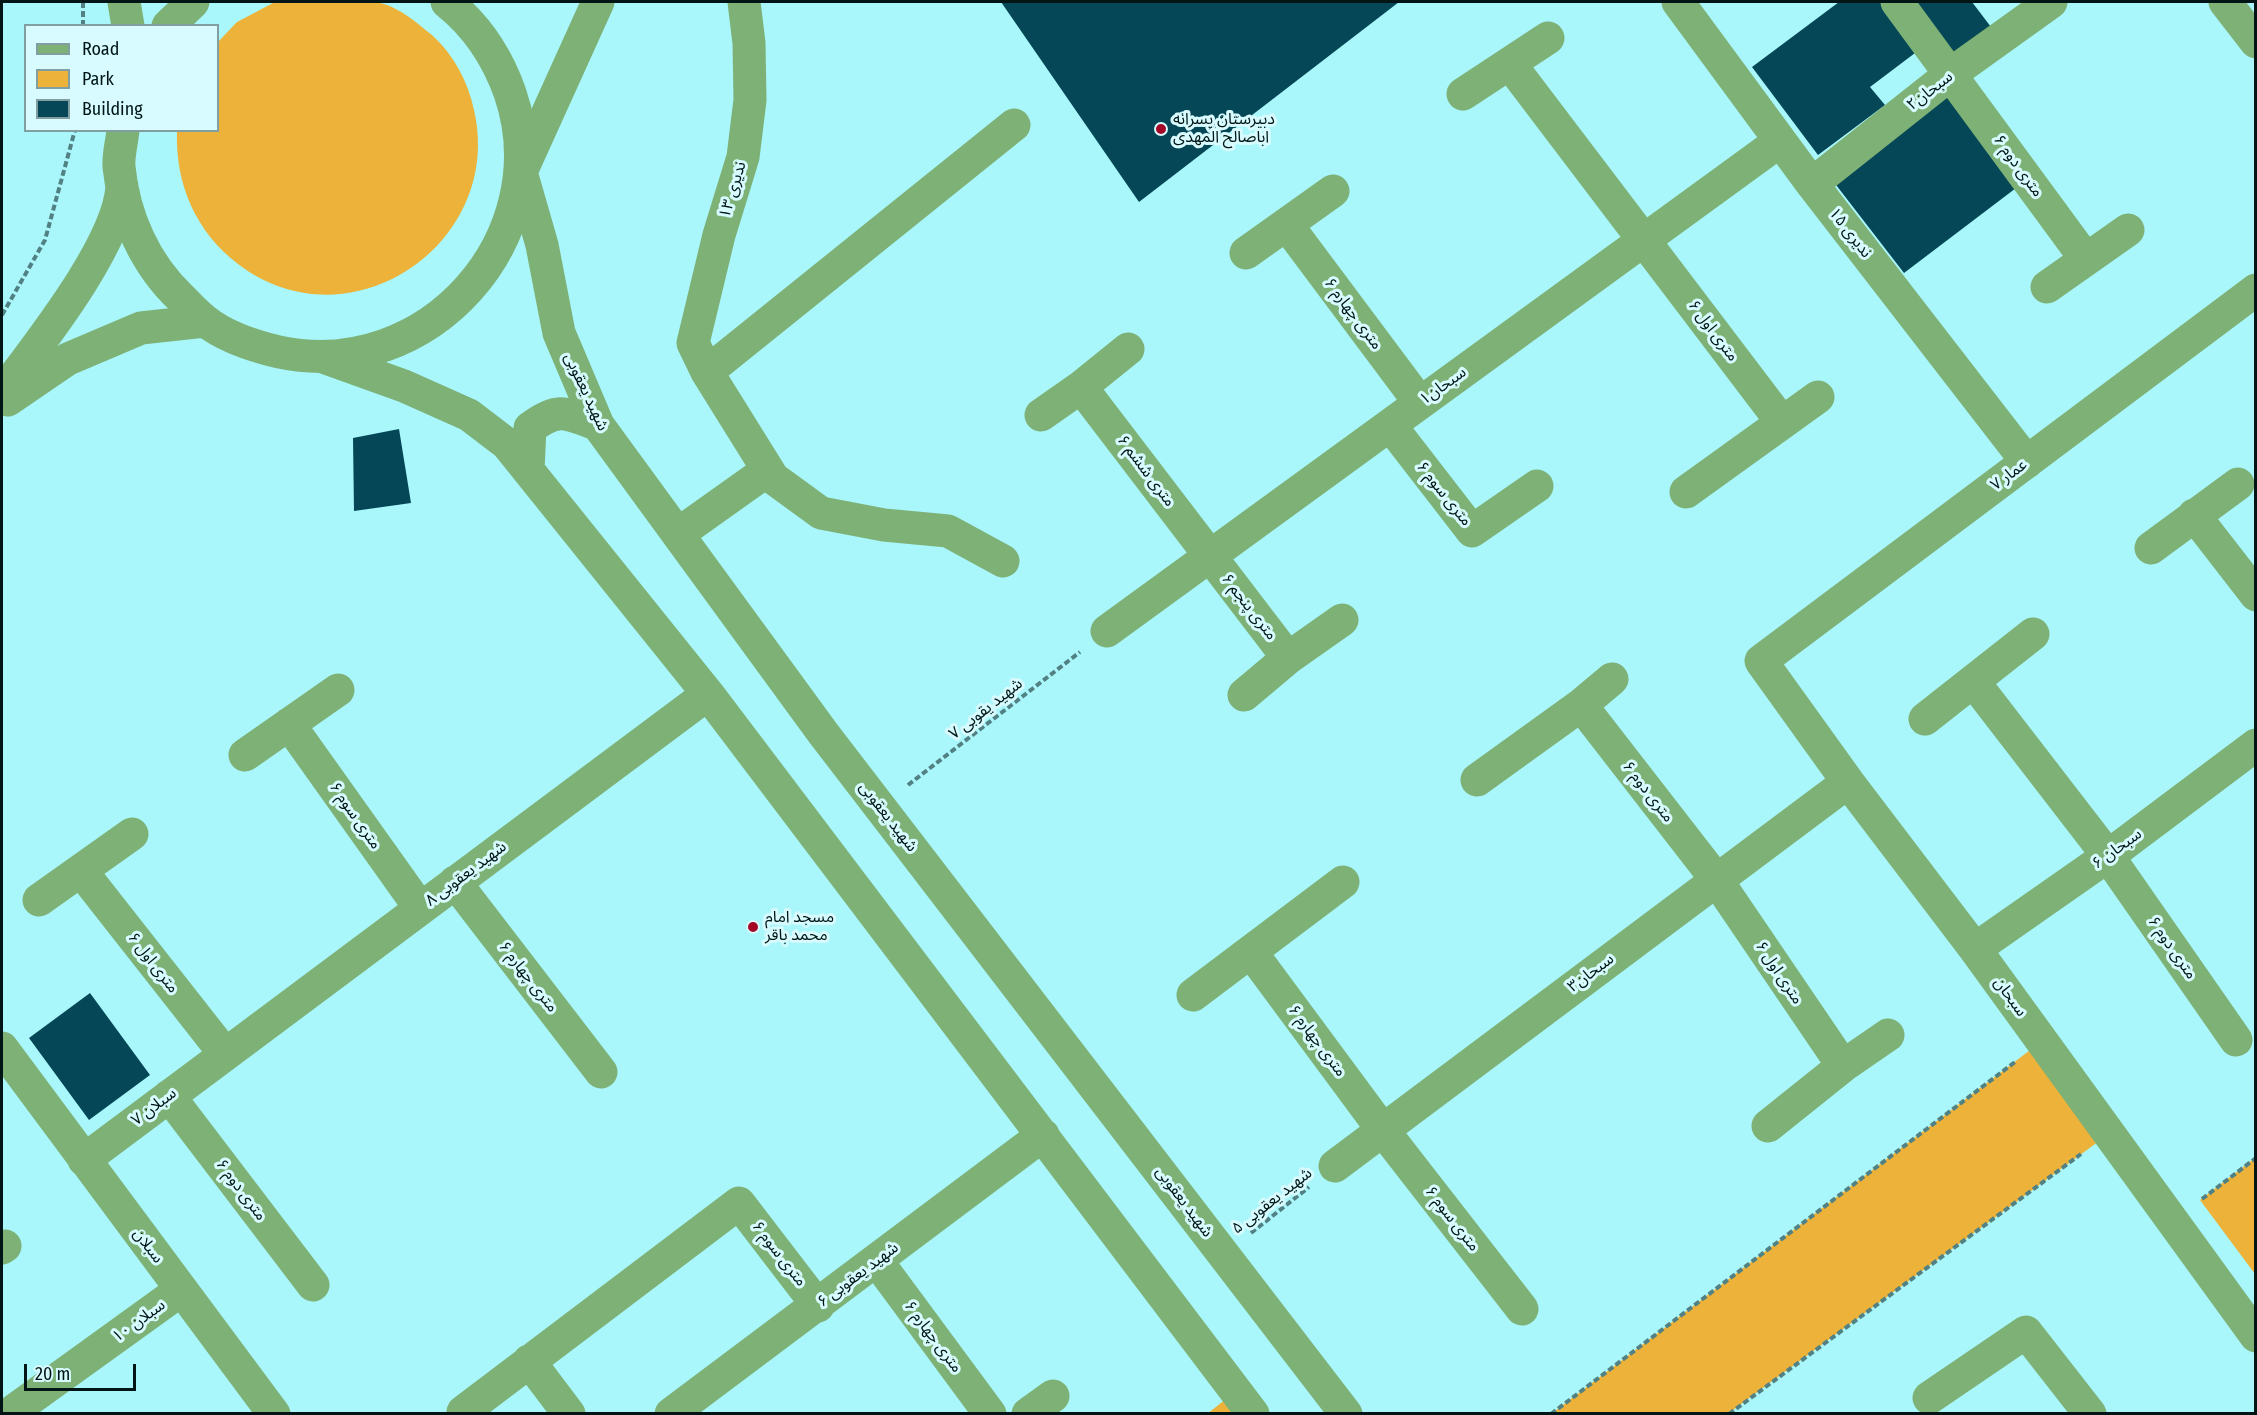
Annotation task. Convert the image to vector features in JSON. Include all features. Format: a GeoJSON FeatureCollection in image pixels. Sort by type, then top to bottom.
{"type":"FeatureCollection","features":[{"type":"Feature","properties":{"kind":"street"},"geometry":{"type":"LineString","coordinates":[[124,2],[128,24]]}},
{"type":"Feature","properties":{"kind":"street"},"geometry":{"type":"LineString","coordinates":[[170,24],[193,2]]}},
{"type":"Feature","properties":{"kind":"street"},"geometry":{"type":"LineString","coordinates":[[447,2],[468,19],[500,65],[518,117],[521,172]]}},
{"type":"Feature","properties":{"kind":"street"},"geometry":{"type":"LineString","coordinates":[[124,132],[119,166],[131,226],[161,279],[205,321],[232,337],[261,348],[292,355],[323,357],[372,350],[409,335],[458,303],[489,264],[511,220],[521,172],[598,2]]}},
{"type":"Feature","properties":{"kind":"street","name":"ندیری ۱۳"},"geometry":{"type":"LineString","coordinates":[[744,2],[749,43],[750,100],[743,157],[719,235],[693,343],[707,372],[773,478],[821,513],[884,525],[948,531],[1003,561]]}},
{"type":"Feature","properties":{"kind":"street","name":"ندیری ۱۵"},"geometry":{"type":"LineString","coordinates":[[1678,2],[1812,184],[2027,462]]}},
{"type":"Feature","properties":{"kind":"street"},"geometry":{"type":"LineString","coordinates":[[1898,2],[1952,73]]}},
{"type":"Feature","properties":{"kind":"street","name":"سبحان۲"},"geometry":{"type":"LineString","coordinates":[[1812,184],[1952,73],[2051,2]]}},
{"type":"Feature","properties":{"kind":"street"},"geometry":{"type":"LineString","coordinates":[[2225,2],[2256,42]]}},
{"type":"Feature","properties":{"kind":"street"},"geometry":{"type":"LineString","coordinates":[[1463,94],[1548,38]]}},
{"type":"Feature","properties":{"kind":"street"},"geometry":{"type":"LineString","coordinates":[[1510,64],[1645,241]]}},
{"type":"Feature","properties":{"kind":"street","name":"۶ متری دوم"},"geometry":{"type":"LineString","coordinates":[[1952,73],[2085,258]]}},
{"type":"Feature","properties":{"kind":"street"},"geometry":{"type":"LineString","coordinates":[[707,372],[1014,125]]}},
{"type":"Feature","properties":{"kind":"street","name":"سبحان۱"},"geometry":{"type":"LineString","coordinates":[[1107,631],[1780,141]]}},
{"type":"Feature","properties":{"kind":"street","name":"شهید یعقوبی"},"geometry":{"type":"LineString","coordinates":[[521,172],[542,245],[558,333],[598,425],[880,807],[1346,1413]]}},
{"type":"Feature","properties":{"kind":"street"},"geometry":{"type":"LineString","coordinates":[[2,393],[51,328],[95,258],[121,200],[122,181]]}},
{"type":"Feature","properties":{"kind":"street"},"geometry":{"type":"LineString","coordinates":[[1246,253],[1334,191]]}},
{"type":"Feature","properties":{"kind":"street","name":"۶ متری چهارم"},"geometry":{"type":"LineString","coordinates":[[1287,225],[1420,403]]}},
{"type":"Feature","properties":{"kind":"street"},"geometry":{"type":"LineString","coordinates":[[2047,287],[2085,258],[2128,230]]}},
{"type":"Feature","properties":{"kind":"street","name":"۶ متری اول"},"geometry":{"type":"LineString","coordinates":[[1645,241],[1781,422]]}},
{"type":"Feature","properties":{"kind":"street","name":"عمار ۷"},"geometry":{"type":"LineString","coordinates":[[1761,661],[2256,290]]}},
{"type":"Feature","properties":{"kind":"street"},"geometry":{"type":"LineString","coordinates":[[2,404],[68,359],[141,328],[205,321]]}},
{"type":"Feature","properties":{"kind":"street"},"geometry":{"type":"LineString","coordinates":[[1041,415],[1082,387],[1128,349]]}},
{"type":"Feature","properties":{"kind":"street"},"geometry":{"type":"LineString","coordinates":[[323,357],[404,386],[469,415],[507,444],[708,694],[1253,1413]]}},
{"type":"Feature","properties":{"kind":"street","name":"۶ متری ششم"},"geometry":{"type":"LineString","coordinates":[[1082,387],[1210,556]]}},
{"type":"Feature","properties":{"kind":"street"},"geometry":{"type":"LineString","coordinates":[[1686,492],[1818,397]]}},
{"type":"Feature","properties":{"kind":"street"},"geometry":{"type":"LineString","coordinates":[[528,470],[530,428],[546,416],[562,411],[598,425]]}},
{"type":"Feature","properties":{"kind":"street","name":"۶ متری سوم"},"geometry":{"type":"LineString","coordinates":[[1390,425],[1472,531],[1537,486]]}},
{"type":"Feature","properties":{"kind":"street"},"geometry":{"type":"LineString","coordinates":[[678,534],[768,470]]}},
{"type":"Feature","properties":{"kind":"street"},"geometry":{"type":"LineString","coordinates":[[2151,548],[2238,484]]}},
{"type":"Feature","properties":{"kind":"street"},"geometry":{"type":"LineString","coordinates":[[2194,515],[2256,595]]}},
{"type":"Feature","properties":{"kind":"street","name":"۶ متری پنجم"},"geometry":{"type":"LineString","coordinates":[[1210,556],[1288,657]]}},
{"type":"Feature","properties":{"kind":"street"},"geometry":{"type":"LineString","coordinates":[[1244,694],[1288,657],[1342,620]]}},
{"type":"Feature","properties":{"kind":"street"},"geometry":{"type":"LineString","coordinates":[[1924,719],[2033,634]]}},
{"type":"Feature","properties":{"kind":"street","name":"سبحان"},"geometry":{"type":"LineString","coordinates":[[1761,661],[1848,782],[2043,1041],[2256,1336]]}},
{"type":"Feature","properties":{"kind":"street"},"geometry":{"type":"LineString","coordinates":[[1477,780],[1612,680]]}},
{"type":"Feature","properties":{"kind":"street"},"geometry":{"type":"LineString","coordinates":[[1973,681],[2108,856]]}},
{"type":"Feature","properties":{"kind":"street"},"geometry":{"type":"LineString","coordinates":[[245,755],[338,690]]}},
{"type":"Feature","properties":{"kind":"street","name":"شهید یعقوبی ۸"},"geometry":{"type":"LineString","coordinates":[[225,1054],[708,694]]}},
{"type":"Feature","properties":{"kind":"street","name":"۶ متری دوم"},"geometry":{"type":"LineString","coordinates":[[1581,705],[1716,879]]}},
{"type":"Feature","properties":{"kind":"street","name":"۶ متری سوم"},"geometry":{"type":"LineString","coordinates":[[289,724],[420,908]]}},
{"type":"Feature","properties":{"kind":"street","name":"سبحان ۶"},"geometry":{"type":"LineString","coordinates":[[1975,949],[2108,856],[2256,745]]}},
{"type":"Feature","properties":{"kind":"street","name":"سبحان۳"},"geometry":{"type":"LineString","coordinates":[[1335,1166],[1848,782]]}},
{"type":"Feature","properties":{"kind":"street"},"geometry":{"type":"LineString","coordinates":[[39,900],[82,872],[132,834]]}},
{"type":"Feature","properties":{"kind":"street","name":"۶ متری دوم"},"geometry":{"type":"LineString","coordinates":[[2108,856],[2236,1040]]}},
{"type":"Feature","properties":{"kind":"street","name":"۶ متری اول"},"geometry":{"type":"LineString","coordinates":[[82,872],[225,1054]]}},
{"type":"Feature","properties":{"kind":"street","name":"۶ متری اول"},"geometry":{"type":"LineString","coordinates":[[1716,879],[1843,1066]]}},
{"type":"Feature","properties":{"kind":"street","name":"۶ متری چهارم"},"geometry":{"type":"LineString","coordinates":[[454,882],[601,1072]]}},
{"type":"Feature","properties":{"kind":"street"},"geometry":{"type":"LineString","coordinates":[[1193,995],[1343,882]]}},
{"type":"Feature","properties":{"kind":"street","name":"۶ متری چهارم"},"geometry":{"type":"LineString","coordinates":[[1251,952],[1382,1129]]}},
{"type":"Feature","properties":{"kind":"street"},"geometry":{"type":"LineString","coordinates":[[1768,1126],[1843,1066],[1888,1035]]}},
{"type":"Feature","properties":{"kind":"street","name":"سبلان"},"geometry":{"type":"LineString","coordinates":[[2,1048],[12,1087],[84,1160],[274,1413]]}},
{"type":"Feature","properties":{"kind":"street","name":"سبلان ۷"},"geometry":{"type":"LineString","coordinates":[[84,1160],[225,1054]]}},
{"type":"Feature","properties":{"kind":"street","name":"۶ متری دوم"},"geometry":{"type":"LineString","coordinates":[[169,1096],[313,1285]]}},
{"type":"Feature","properties":{"kind":"street","name":"۶ متری سوم"},"geometry":{"type":"LineString","coordinates":[[1382,1129],[1522,1309]]}},
{"type":"Feature","properties":{"kind":"street","name":"شهید یعقوبی ۶"},"geometry":{"type":"LineString","coordinates":[[671,1413],[818,1306],[1043,1135]]}},
{"type":"Feature","properties":{"kind":"street","name":"۶ متری سوم"},"geometry":{"type":"LineString","coordinates":[[529,1361],[739,1203],[818,1306]]}},
{"type":"Feature","properties":{"kind":"street","name":"۶ متری چهارم"},"geometry":{"type":"LineString","coordinates":[[877,1260],[990,1413]]}},
{"type":"Feature","properties":{"kind":"street","name":"سبلان ۱۰"},"geometry":{"type":"LineString","coordinates":[[9,1413],[181,1290]]}},
{"type":"Feature","properties":{"kind":"street"},"geometry":{"type":"LineString","coordinates":[[1929,1398],[2026,1332],[2090,1413]]}},
{"type":"Feature","properties":{"kind":"street"},"geometry":{"type":"LineString","coordinates":[[463,1412],[529,1361],[569,1413]]}},
{"type":"Feature","properties":{"kind":"path"},"geometry":{"type":"LineString","coordinates":[[83,2],[83,24]]}},
{"type":"Feature","properties":{"kind":"path"},"geometry":{"type":"LineString","coordinates":[[2,315],[45,240],[74,132]]}},
{"type":"Feature","properties":{"kind":"path","name":"شهید یقوبی ۷"},"geometry":{"type":"LineString","coordinates":[[880,807],[1107,631]]}},
{"type":"Feature","properties":{"kind":"path"},"geometry":{"type":"LineString","coordinates":[[1551,1413],[2043,1041]]}},
{"type":"Feature","properties":{"kind":"path"},"geometry":{"type":"LineString","coordinates":[[1729,1413],[2110,1133]]}},
{"type":"Feature","properties":{"kind":"path"},"geometry":{"type":"LineString","coordinates":[[2176,1225],[2200,1200],[2256,1158]]}},
{"type":"Feature","properties":{"kind":"path","name":"شهید یعقوبی ۵"},"geometry":{"type":"LineString","coordinates":[[1224,1255],[1335,1166]]}},
{"type":"Feature","properties":{"kind":"green space"},"geometry":{"type":"Polygon","coordinates":[[[275,2],[375,2],[399,10],[413,20],[441,43],[454,60],[468,89],[474,110],[477,159],[466,203],[442,240],[409,269],[370,288],[326,295],[281,287],[238,264],[210,237],[200,222],[184,188],[177,151],[177,132],[219,132],[219,41],[237,22],[275,2]]]}},
{"type":"Feature","properties":{"kind":"green space"},"geometry":{"type":"Polygon","coordinates":[[[2042,1041],[2110,1133],[1729,1413],[1551,1414],[2042,1041]]]}},
{"type":"Feature","properties":{"kind":"green space"},"geometry":{"type":"Polygon","coordinates":[[[2255,1158],[2255,1274],[2200,1200],[2255,1158]]]}},
{"type":"Feature","properties":{"kind":"green space"},"geometry":{"type":"Polygon","coordinates":[[[1236,1391],[1253,1414],[1207,1414],[1236,1391]]]}},
{"type":"Feature","properties":{"kind":"building","name":"دبیرستان پسرانه اباصالح المهدی"},"geometry":{"type":"Polygon","coordinates":[[[1001,2],[1399,2],[1139,202],[1001,2]]]}},
{"type":"Feature","properties":{"kind":"building"},"geometry":{"type":"Polygon","coordinates":[[[1839,2],[1882,2],[1919,50],[1870,87],[1885,105],[1818,155],[1752,67],[1839,2]]]}},
{"type":"Feature","properties":{"kind":"building"},"geometry":{"type":"Polygon","coordinates":[[[1912,2],[1972,2],[1991,27],[1951,56],[1912,2]]]}},
{"type":"Feature","properties":{"kind":"building"},"geometry":{"type":"Polygon","coordinates":[[[1950,93],[2020,185],[1904,273],[1833,181],[1950,93]]]}},
{"type":"Feature","properties":{"kind":"building"},"geometry":{"type":"Polygon","coordinates":[[[399,429],[411,503],[354,511],[353,438],[399,429]]]}},
{"type":"Feature","properties":{"kind":"building"},"geometry":{"type":"Polygon","coordinates":[[[90,993],[150,1075],[89,1120],[29,1038],[90,993]]]}},
{"type":"Feature","properties":{"kind":"place","name":"دبیرستان پسرانه اباصالح المهدی"},"geometry":{"type":"Point","coordinates":[1161,129]}},
{"type":"Feature","properties":{"kind":"place","name":"مسجد امام محمد باقر"},"geometry":{"type":"Point","coordinates":[753,927]}}]}
